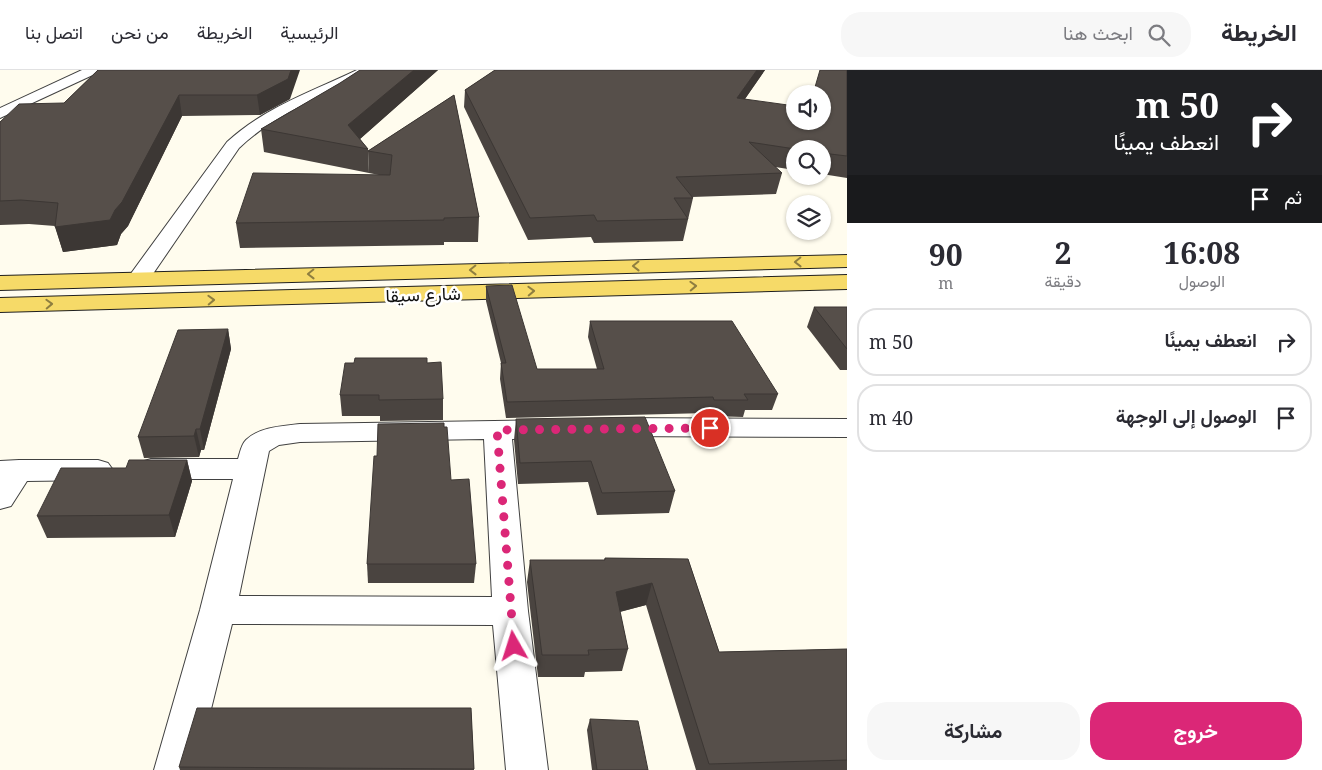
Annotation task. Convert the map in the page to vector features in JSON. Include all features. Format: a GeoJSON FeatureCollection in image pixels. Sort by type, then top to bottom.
{"type":"FeatureCollection","features":[{"type":"Feature","properties":{"kind":"main road","name":"شارع سيقا"},"geometry":{"type":"LineString","coordinates":[[0,283],[847,261]]}},
{"type":"Feature","properties":{"kind":"main road","name":"شارع سيقا"},"geometry":{"type":"LineString","coordinates":[[0,306],[847,282]]}},
{"type":"Feature","properties":{"kind":"street"},"geometry":{"type":"LineString","coordinates":[[0,114],[92,70]]}},
{"type":"Feature","properties":{"kind":"street"},"geometry":{"type":"LineString","coordinates":[[138,279],[233,145],[247,130],[269,116],[368,70]]}},
{"type":"Feature","properties":{"kind":"street"},"geometry":{"type":"LineString","coordinates":[[175,770],[218,610],[256,446],[272,437],[300,433],[635,427],[847,428]]}},
{"type":"Feature","properties":{"kind":"street"},"geometry":{"type":"LineString","coordinates":[[497,430],[510,611],[527,770]]}},
{"type":"Feature","properties":{"kind":"street"},"geometry":{"type":"LineString","coordinates":[[0,498],[9,471],[250,469]]}},
{"type":"Feature","properties":{"kind":"street"},"geometry":{"type":"LineString","coordinates":[[218,610],[510,611]]}},
{"type":"Feature","properties":{"kind":"building"},"geometry":{"type":"Polygon","coordinates":[[[98,70],[291,70],[288,79],[257,95],[179,95],[122,202],[110,220],[55,227],[58,203],[21,200],[0,201],[0,122],[19,104],[64,103],[98,70]]]}},
{"type":"Feature","properties":{"kind":"building"},"geometry":{"type":"Polygon","coordinates":[[[360,70],[414,70],[348,125],[368,149],[261,129],[340,83],[360,70]]]}},
{"type":"Feature","properties":{"kind":"building"},"geometry":{"type":"Polygon","coordinates":[[[495,70],[757,70],[737,98],[786,105],[786,130],[831,130],[831,85],[816,85],[820,70],[847,70],[847,156],[831,154],[831,140],[786,140],[786,148],[749,142],[782,173],[676,177],[693,198],[674,198],[688,219],[597,221],[594,215],[530,218],[465,90],[495,70]]]}},
{"type":"Feature","properties":{"kind":"building"},"geometry":{"type":"Polygon","coordinates":[[[454,95],[479,217],[444,218],[444,220],[236,223],[253,173],[390,175],[392,155],[368,151],[454,95]]]}},
{"type":"Feature","properties":{"kind":"building"},"geometry":{"type":"Polygon","coordinates":[[[512,285],[537,369],[604,369],[590,321],[732,321],[778,394],[744,394],[748,400],[714,400],[713,397],[507,402],[501,363],[506,363],[486,286],[512,285]]]}},
{"type":"Feature","properties":{"kind":"building"},"geometry":{"type":"Polygon","coordinates":[[[814,307],[847,307],[847,349],[814,307]]]}},
{"type":"Feature","properties":{"kind":"building"},"geometry":{"type":"Polygon","coordinates":[[[228,329],[200,429],[196,429],[194,436],[138,437],[178,330],[228,329]]]}},
{"type":"Feature","properties":{"kind":"building"},"geometry":{"type":"Polygon","coordinates":[[[355,358],[427,358],[427,363],[441,362],[443,399],[379,400],[379,395],[340,395],[345,363],[354,363],[355,358]]]}},
{"type":"Feature","properties":{"kind":"building"},"geometry":{"type":"Polygon","coordinates":[[[645,417],[675,491],[602,493],[591,461],[520,463],[516,419],[645,417]]]}},
{"type":"Feature","properties":{"kind":"building"},"geometry":{"type":"Polygon","coordinates":[[[444,423],[444,427],[447,427],[451,480],[469,479],[476,564],[367,564],[374,456],[377,456],[378,424],[444,423]]]}},
{"type":"Feature","properties":{"kind":"building"},"geometry":{"type":"Polygon","coordinates":[[[129,460],[187,460],[169,515],[37,516],[61,468],[126,468],[129,460]]]}},
{"type":"Feature","properties":{"kind":"building"},"geometry":{"type":"Polygon","coordinates":[[[605,558],[688,559],[719,652],[847,649],[847,760],[709,764],[652,583],[616,592],[628,649],[588,650],[589,655],[542,655],[530,560],[605,560],[605,558]]]}},
{"type":"Feature","properties":{"kind":"building"},"geometry":{"type":"Polygon","coordinates":[[[197,708],[471,708],[474,769],[179,767],[197,708]]]}},
{"type":"Feature","properties":{"kind":"building"},"geometry":{"type":"Polygon","coordinates":[[[590,719],[638,721],[648,770],[597,770],[590,719]]]}},
{"type":"Feature","properties":{"kind":"route"},"geometry":{"type":"LineString","coordinates":[[514,646],[497,430],[635,427],[710,428]]}}]}
